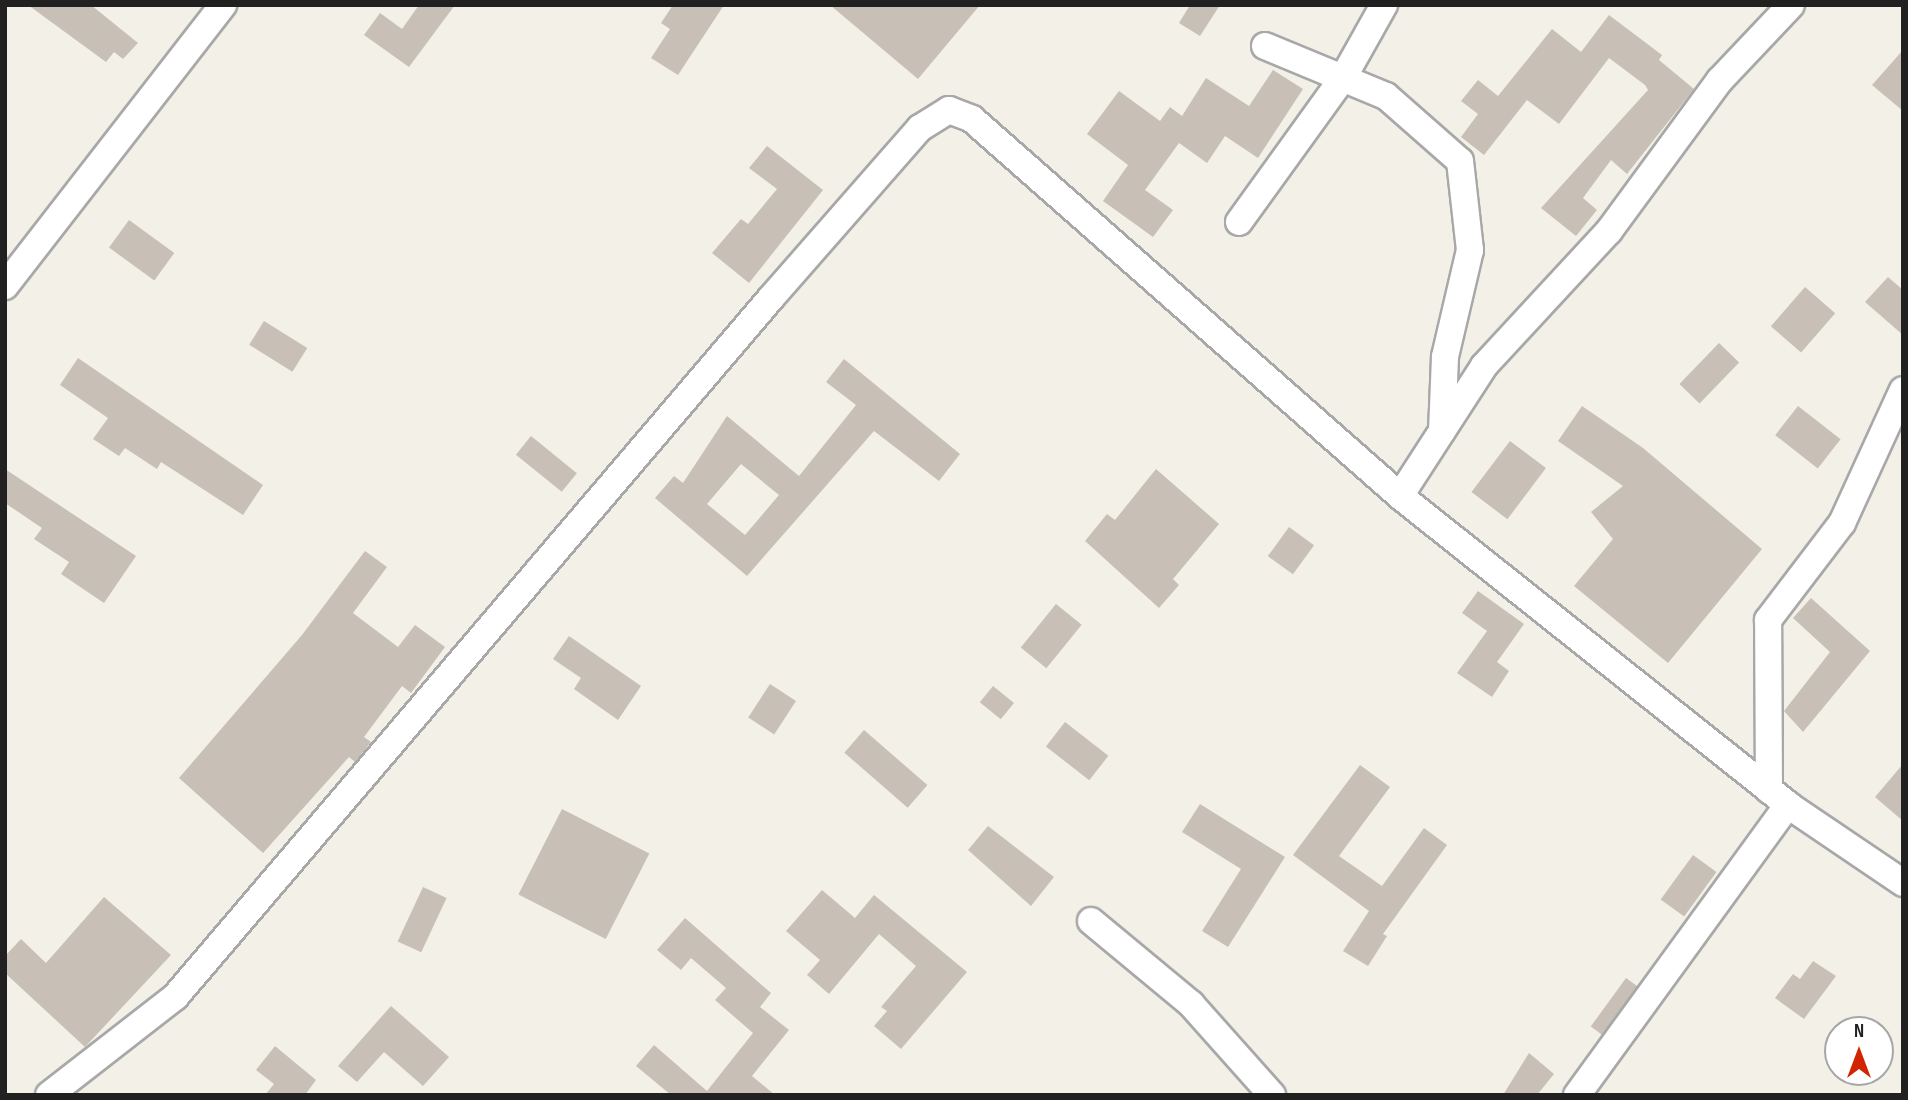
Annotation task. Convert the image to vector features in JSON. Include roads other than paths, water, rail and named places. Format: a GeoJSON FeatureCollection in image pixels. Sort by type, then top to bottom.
{"type":"FeatureCollection","features":[{"type":"Feature","properties":{"kind":"street"},"geometry":{"type":"LineString","coordinates":[[5,286],[223,5]]}},
{"type":"Feature","properties":{"kind":"street"},"geometry":{"type":"LineString","coordinates":[[1239,222],[1343,78],[1384,5]]}},
{"type":"Feature","properties":{"kind":"street"},"geometry":{"type":"LineString","coordinates":[[1400,496],[1484,366],[1609,231],[1720,80],[1791,5]]}},
{"type":"Feature","properties":{"kind":"street"},"geometry":{"type":"LineString","coordinates":[[1265,46],[1386,96],[1460,161],[1470,250],[1445,358],[1442,431]]}},
{"type":"Feature","properties":{"kind":"street"},"geometry":{"type":"LineString","coordinates":[[49,1095],[175,997],[797,268],[920,128],[949,110],[972,119],[1400,496],[1778,798],[1903,883]]}},
{"type":"Feature","properties":{"kind":"street"},"geometry":{"type":"LineString","coordinates":[[1577,1095],[1778,798],[1768,620],[1842,523],[1903,390]]}},
{"type":"Feature","properties":{"kind":"street"},"geometry":{"type":"LineString","coordinates":[[1091,921],[1191,1004],[1265,1091]]}}]}
